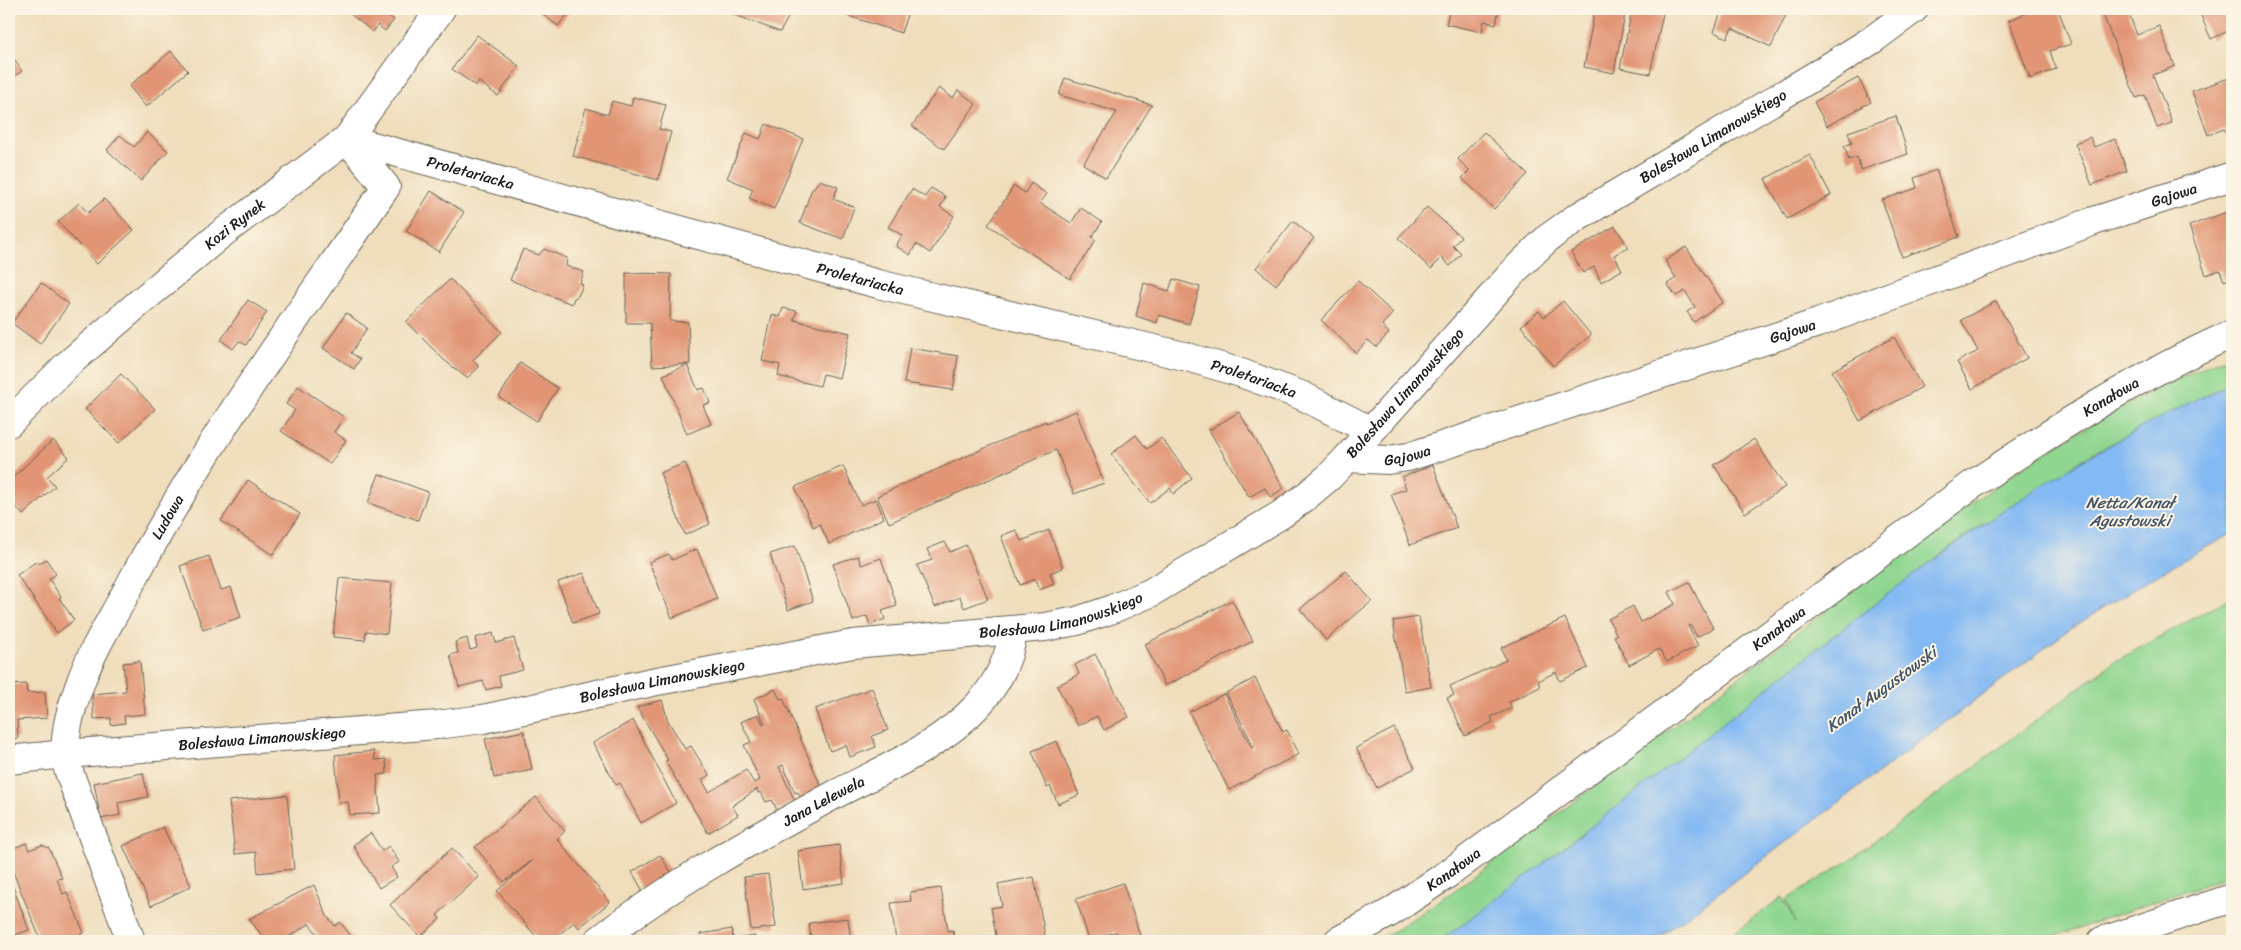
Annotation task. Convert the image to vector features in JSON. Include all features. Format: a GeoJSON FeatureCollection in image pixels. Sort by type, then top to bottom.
{"type":"FeatureCollection","features":[{"type":"Feature","properties":{"kind":"street","name":"Kozi Rynek"},"geometry":{"type":"LineString","coordinates":[[9,423],[67,365],[139,303],[220,235],[347,139],[441,9]]}},
{"type":"Feature","properties":{"kind":"street","name":"Bolesława Limanowskiego"},"geometry":{"type":"LineString","coordinates":[[9,760],[437,725],[483,719],[793,654],[853,644],[1013,630],[1077,621],[1110,610],[1150,592],[1282,514],[1329,477],[1517,268],[1548,238],[1610,197],[1872,40],[1914,9]]}},
{"type":"Feature","properties":{"kind":"street","name":"Proletariacka"},"geometry":{"type":"LineString","coordinates":[[347,139],[878,284],[1194,359],[1241,373],[1302,396],[1371,430]]}},
{"type":"Feature","properties":{"kind":"street","name":"Ludowa"},"geometry":{"type":"LineString","coordinates":[[131,941],[64,754],[71,714],[80,682],[151,545],[214,442],[386,187],[347,139]]}},
{"type":"Feature","properties":{"kind":"street","name":"Gajowa"},"geometry":{"type":"LineString","coordinates":[[1347,458],[1388,460],[1408,457],[1818,323],[2094,222],[2232,176]]}},
{"type":"Feature","properties":{"kind":"street","name":"Kanałowa"},"geometry":{"type":"LineString","coordinates":[[1338,941],[1390,912],[1452,870],[1969,487],[2050,434],[2148,375],[2232,334]]}},
{"type":"Feature","properties":{"kind":"street","name":"Jana Lelewela"},"geometry":{"type":"LineString","coordinates":[[598,941],[637,911],[702,870],[834,795],[917,753],[944,734],[978,705],[994,684],[1006,662],[1013,630]]}},
{"type":"Feature","properties":{"kind":"street"},"geometry":{"type":"LineString","coordinates":[[2102,941],[2232,898]]}},
{"type":"Feature","properties":{"kind":"green space"},"geometry":{"type":"Polygon","coordinates":[[[2232,355],[2232,384],[2206,395],[2093,453],[1961,539],[1844,628],[1543,866],[1440,941],[1374,941],[1399,928],[1462,885],[1974,501],[2074,435],[2126,405],[2178,378],[2232,355]]]}},
{"type":"Feature","properties":{"kind":"green space"},"geometry":{"type":"Polygon","coordinates":[[[2232,597],[2232,875],[2041,941],[1723,941],[1782,897],[1796,923],[1786,900],[1850,860],[2114,662],[2232,597]]]}},
{"type":"Feature","properties":{"kind":"water","name":"Netta/Kanał Agustowski"},"geometry":{"type":"Polygon","coordinates":[[[2232,384],[2232,533],[2151,578],[2070,629],[1654,941],[1440,941],[1581,834],[1853,620],[1974,531],[2100,450],[2177,409],[2232,384]]]}},
{"type":"Feature","properties":{"kind":"building"},"geometry":{"type":"Polygon","coordinates":[[[344,9],[391,9],[387,15],[394,20],[385,31],[378,25],[373,32],[344,9]]]}},
{"type":"Feature","properties":{"kind":"building"},"geometry":{"type":"Polygon","coordinates":[[[536,9],[572,9],[558,26],[536,9]]]}},
{"type":"Feature","properties":{"kind":"building"},"geometry":{"type":"Polygon","coordinates":[[[719,9],[793,9],[780,32],[719,9]]]}},
{"type":"Feature","properties":{"kind":"building"},"geometry":{"type":"Polygon","coordinates":[[[837,9],[909,9],[901,33],[836,12],[837,9]]]}},
{"type":"Feature","properties":{"kind":"building"},"geometry":{"type":"Polygon","coordinates":[[[1450,9],[1499,9],[1496,24],[1484,21],[1482,32],[1446,24],[1450,9]]]}},
{"type":"Feature","properties":{"kind":"building"},"geometry":{"type":"Polygon","coordinates":[[[1595,9],[1626,9],[1614,73],[1584,67],[1595,9]]]}},
{"type":"Feature","properties":{"kind":"building"},"geometry":{"type":"Polygon","coordinates":[[[1632,9],[1664,9],[1650,74],[1620,68],[1632,9]]]}},
{"type":"Feature","properties":{"kind":"building"},"geometry":{"type":"Polygon","coordinates":[[[1722,9],[1789,9],[1771,47],[1732,28],[1727,38],[1714,32],[1722,9]]]}},
{"type":"Feature","properties":{"kind":"building"},"geometry":{"type":"Polygon","coordinates":[[[2031,9],[2058,9],[2071,44],[2050,51],[2056,69],[2030,79],[2009,20],[2032,11],[2031,9]]]}},
{"type":"Feature","properties":{"kind":"building"},"geometry":{"type":"Polygon","coordinates":[[[2127,9],[2137,35],[2159,26],[2175,66],[2153,75],[2172,123],[2157,128],[2145,95],[2136,98],[2101,10],[2127,9]]]}},
{"type":"Feature","properties":{"kind":"building"},"geometry":{"type":"Polygon","coordinates":[[[2198,9],[2232,9],[2232,40],[2228,31],[2211,39],[2198,9]]]}},
{"type":"Feature","properties":{"kind":"building"},"geometry":{"type":"Polygon","coordinates":[[[477,35],[519,66],[498,96],[479,82],[476,86],[452,69],[477,35]]]}},
{"type":"Feature","properties":{"kind":"building"},"geometry":{"type":"Polygon","coordinates":[[[171,51],[188,71],[146,107],[129,86],[171,51]]]}},
{"type":"Feature","properties":{"kind":"building"},"geometry":{"type":"Polygon","coordinates":[[[9,52],[22,71],[9,80],[9,52]]]}},
{"type":"Feature","properties":{"kind":"building"},"geometry":{"type":"Polygon","coordinates":[[[2232,77],[2232,134],[2227,136],[2224,129],[2208,135],[2192,91],[2232,77]]]}},
{"type":"Feature","properties":{"kind":"building"},"geometry":{"type":"Polygon","coordinates":[[[1065,78],[1152,105],[1106,178],[1083,164],[1117,112],[1059,95],[1065,78]]]}},
{"type":"Feature","properties":{"kind":"building"},"geometry":{"type":"Polygon","coordinates":[[[1858,78],[1871,102],[1827,126],[1814,102],[1858,78]]]}},
{"type":"Feature","properties":{"kind":"building"},"geometry":{"type":"Polygon","coordinates":[[[939,88],[953,98],[958,90],[976,104],[944,149],[912,126],[939,88]]]}},
{"type":"Feature","properties":{"kind":"building"},"geometry":{"type":"Polygon","coordinates":[[[633,97],[666,105],[659,129],[671,132],[658,180],[573,156],[586,108],[608,115],[612,101],[631,106],[633,97]]]}},
{"type":"Feature","properties":{"kind":"building"},"geometry":{"type":"Polygon","coordinates":[[[1896,116],[1908,154],[1861,170],[1857,157],[1849,160],[1844,146],[1852,143],[1848,132],[1896,116]]]}},
{"type":"Feature","properties":{"kind":"building"},"geometry":{"type":"Polygon","coordinates":[[[766,124],[803,139],[774,209],[749,198],[753,189],[727,178],[746,133],[760,139],[766,124]]]}},
{"type":"Feature","properties":{"kind":"building"},"geometry":{"type":"Polygon","coordinates":[[[147,132],[168,151],[141,181],[107,150],[120,135],[134,147],[147,132]]]}},
{"type":"Feature","properties":{"kind":"building"},"geometry":{"type":"Polygon","coordinates":[[[1484,132],[1528,174],[1494,209],[1462,178],[1469,171],[1458,159],[1484,132]]]}},
{"type":"Feature","properties":{"kind":"building"},"geometry":{"type":"Polygon","coordinates":[[[2090,137],[2094,147],[2115,139],[2127,171],[2092,185],[2075,143],[2090,137]]]}},
{"type":"Feature","properties":{"kind":"building"},"geometry":{"type":"Polygon","coordinates":[[[1810,155],[1831,195],[1787,219],[1765,179],[1810,155]]]}},
{"type":"Feature","properties":{"kind":"building"},"geometry":{"type":"Polygon","coordinates":[[[1936,170],[1959,237],[1902,257],[1882,200],[1917,188],[1914,178],[1936,170]]]}},
{"type":"Feature","properties":{"kind":"building"},"geometry":{"type":"Polygon","coordinates":[[[820,180],[838,187],[833,199],[854,207],[843,239],[800,223],[811,191],[820,180]]]}},
{"type":"Feature","properties":{"kind":"building"},"geometry":{"type":"Polygon","coordinates":[[[1031,183],[1047,194],[1040,203],[1071,223],[1081,208],[1102,222],[1092,237],[1096,240],[1070,279],[988,225],[1014,186],[1025,193],[1031,183]]]}},
{"type":"Feature","properties":{"kind":"building"},"geometry":{"type":"Polygon","coordinates":[[[931,188],[946,197],[940,207],[954,216],[930,253],[916,244],[910,255],[896,246],[902,235],[888,227],[912,189],[925,197],[931,188]]]}},
{"type":"Feature","properties":{"kind":"building"},"geometry":{"type":"Polygon","coordinates":[[[431,191],[464,212],[439,252],[406,231],[431,191]]]}},
{"type":"Feature","properties":{"kind":"building"},"geometry":{"type":"Polygon","coordinates":[[[104,199],[134,230],[97,264],[58,222],[79,203],[88,213],[104,199]]]}},
{"type":"Feature","properties":{"kind":"building"},"geometry":{"type":"Polygon","coordinates":[[[1427,207],[1461,237],[1453,246],[1461,254],[1450,266],[1442,258],[1431,269],[1398,238],[1427,207]]]}},
{"type":"Feature","properties":{"kind":"building"},"geometry":{"type":"Polygon","coordinates":[[[2232,210],[2232,278],[2224,281],[2220,270],[2206,275],[2189,226],[2232,210]]]}},
{"type":"Feature","properties":{"kind":"building"},"geometry":{"type":"Polygon","coordinates":[[[1293,221],[1314,238],[1276,285],[1256,268],[1293,221]]]}},
{"type":"Feature","properties":{"kind":"building"},"geometry":{"type":"Polygon","coordinates":[[[1615,226],[1628,247],[1614,255],[1622,270],[1601,282],[1594,267],[1583,273],[1571,252],[1615,226]]]}},
{"type":"Feature","properties":{"kind":"building"},"geometry":{"type":"Polygon","coordinates":[[[1686,247],[1723,302],[1694,322],[1687,312],[1695,307],[1685,291],[1676,296],[1667,284],[1676,278],[1665,261],[1686,247]]]}},
{"type":"Feature","properties":{"kind":"building"},"geometry":{"type":"Polygon","coordinates":[[[523,249],[539,255],[544,249],[567,258],[566,266],[584,272],[580,283],[583,285],[572,304],[510,280],[523,249]]]}},
{"type":"Feature","properties":{"kind":"building"},"geometry":{"type":"Polygon","coordinates":[[[626,273],[671,274],[670,321],[688,322],[690,364],[652,366],[650,323],[626,323],[626,273]]]}},
{"type":"Feature","properties":{"kind":"building"},"geometry":{"type":"Polygon","coordinates":[[[450,279],[502,332],[473,360],[479,367],[467,378],[444,360],[406,322],[450,279]]]}},
{"type":"Feature","properties":{"kind":"building"},"geometry":{"type":"Polygon","coordinates":[[[1173,279],[1200,287],[1189,324],[1159,315],[1157,323],[1136,316],[1144,283],[1169,291],[1173,279]]]}},
{"type":"Feature","properties":{"kind":"building"},"geometry":{"type":"Polygon","coordinates":[[[1358,281],[1393,313],[1382,325],[1389,333],[1376,347],[1368,340],[1356,353],[1321,320],[1358,281]]]}},
{"type":"Feature","properties":{"kind":"building"},"geometry":{"type":"Polygon","coordinates":[[[41,283],[69,304],[40,344],[12,323],[41,283]]]}},
{"type":"Feature","properties":{"kind":"building"},"geometry":{"type":"Polygon","coordinates":[[[248,300],[267,312],[246,345],[239,341],[233,349],[221,340],[248,300]]]}},
{"type":"Feature","properties":{"kind":"building"},"geometry":{"type":"Polygon","coordinates":[[[1563,301],[1591,335],[1553,366],[1521,326],[1539,311],[1544,317],[1563,301]]]}},
{"type":"Feature","properties":{"kind":"building"},"geometry":{"type":"Polygon","coordinates":[[[1996,301],[2027,358],[1972,389],[1957,362],[1978,351],[1961,320],[1996,301]]]}},
{"type":"Feature","properties":{"kind":"building"},"geometry":{"type":"Polygon","coordinates":[[[783,308],[797,311],[794,320],[850,333],[839,378],[823,374],[820,386],[778,376],[780,365],[762,361],[772,315],[780,317],[783,308]]]}},
{"type":"Feature","properties":{"kind":"building"},"geometry":{"type":"Polygon","coordinates":[[[346,313],[367,328],[351,353],[360,359],[354,369],[323,348],[346,313]]]}},
{"type":"Feature","properties":{"kind":"building"},"geometry":{"type":"Polygon","coordinates":[[[1894,337],[1922,387],[1860,421],[1832,371],[1894,337]]]}},
{"type":"Feature","properties":{"kind":"building"},"geometry":{"type":"Polygon","coordinates":[[[910,348],[958,356],[953,390],[904,383],[910,348]]]}},
{"type":"Feature","properties":{"kind":"building"},"geometry":{"type":"Polygon","coordinates":[[[520,363],[558,388],[537,421],[499,397],[520,363]]]}},
{"type":"Feature","properties":{"kind":"building"},"geometry":{"type":"Polygon","coordinates":[[[687,365],[698,390],[704,388],[710,403],[703,405],[711,424],[687,434],[663,375],[687,365]]]}},
{"type":"Feature","properties":{"kind":"building"},"geometry":{"type":"Polygon","coordinates":[[[121,374],[155,409],[119,443],[85,409],[121,374]]]}},
{"type":"Feature","properties":{"kind":"building"},"geometry":{"type":"Polygon","coordinates":[[[298,386],[344,417],[334,432],[346,440],[330,464],[281,431],[295,410],[286,404],[298,386]]]}},
{"type":"Feature","properties":{"kind":"building"},"geometry":{"type":"Polygon","coordinates":[[[1076,411],[1104,483],[1074,494],[1056,450],[889,523],[877,496],[1046,421],[1046,423],[1076,411]]]}},
{"type":"Feature","properties":{"kind":"building"},"geometry":{"type":"Polygon","coordinates":[[[1239,412],[1284,488],[1270,497],[1265,488],[1249,497],[1209,430],[1239,412]]]}},
{"type":"Feature","properties":{"kind":"building"},"geometry":{"type":"Polygon","coordinates":[[[1136,435],[1147,449],[1161,438],[1192,478],[1173,494],[1170,488],[1150,503],[1111,454],[1136,435]]]}},
{"type":"Feature","properties":{"kind":"building"},"geometry":{"type":"Polygon","coordinates":[[[1754,439],[1785,487],[1745,513],[1714,465],[1754,439]]]}},
{"type":"Feature","properties":{"kind":"building"},"geometry":{"type":"Polygon","coordinates":[[[53,440],[69,457],[47,477],[55,486],[23,515],[9,499],[9,481],[53,440]]]}},
{"type":"Feature","properties":{"kind":"building"},"geometry":{"type":"Polygon","coordinates":[[[685,463],[710,524],[685,535],[660,473],[685,463]]]}},
{"type":"Feature","properties":{"kind":"building"},"geometry":{"type":"Polygon","coordinates":[[[1433,465],[1457,528],[1410,545],[1391,494],[1406,489],[1402,477],[1433,465]]]}},
{"type":"Feature","properties":{"kind":"building"},"geometry":{"type":"Polygon","coordinates":[[[843,466],[861,505],[876,499],[884,518],[829,544],[820,524],[813,527],[795,487],[843,466]]]}},
{"type":"Feature","properties":{"kind":"building"},"geometry":{"type":"Polygon","coordinates":[[[379,474],[428,492],[418,520],[368,503],[379,474]]]}},
{"type":"Feature","properties":{"kind":"building"},"geometry":{"type":"Polygon","coordinates":[[[248,480],[300,514],[273,555],[221,521],[248,480]]]}},
{"type":"Feature","properties":{"kind":"building"},"geometry":{"type":"Polygon","coordinates":[[[1016,530],[1021,541],[1049,530],[1063,568],[1050,573],[1054,584],[1039,590],[1035,579],[1020,585],[1001,536],[1016,530]]]}},
{"type":"Feature","properties":{"kind":"building"},"geometry":{"type":"Polygon","coordinates":[[[945,542],[950,552],[966,545],[988,599],[964,608],[960,597],[935,607],[917,565],[932,560],[927,549],[945,542]]]}},
{"type":"Feature","properties":{"kind":"building"},"geometry":{"type":"Polygon","coordinates":[[[795,546],[813,601],[788,610],[770,554],[795,546]]]}},
{"type":"Feature","properties":{"kind":"building"},"geometry":{"type":"Polygon","coordinates":[[[697,549],[717,599],[672,618],[649,562],[669,554],[672,560],[697,549]]]}},
{"type":"Feature","properties":{"kind":"building"},"geometry":{"type":"Polygon","coordinates":[[[209,556],[221,590],[231,587],[241,617],[203,630],[180,566],[209,556]]]}},
{"type":"Feature","properties":{"kind":"building"},"geometry":{"type":"Polygon","coordinates":[[[858,556],[861,565],[881,558],[897,606],[882,611],[885,619],[870,625],[867,616],[853,621],[833,564],[858,556]]]}},
{"type":"Feature","properties":{"kind":"building"},"geometry":{"type":"Polygon","coordinates":[[[46,559],[56,574],[49,579],[74,620],[57,633],[17,575],[37,561],[39,564],[46,559]]]}},
{"type":"Feature","properties":{"kind":"building"},"geometry":{"type":"Polygon","coordinates":[[[1346,571],[1372,601],[1326,640],[1300,609],[1346,571]]]}},
{"type":"Feature","properties":{"kind":"building"},"geometry":{"type":"Polygon","coordinates":[[[584,573],[599,614],[573,623],[558,582],[584,573]]]}},
{"type":"Feature","properties":{"kind":"building"},"geometry":{"type":"Polygon","coordinates":[[[339,578],[392,583],[387,634],[366,631],[365,640],[333,637],[339,578]]]}},
{"type":"Feature","properties":{"kind":"building"},"geometry":{"type":"Polygon","coordinates":[[[1689,582],[1713,628],[1697,637],[1690,625],[1688,626],[1698,646],[1667,662],[1659,649],[1629,665],[1614,636],[1617,635],[1608,619],[1633,606],[1641,622],[1675,604],[1669,592],[1689,582]]]}},
{"type":"Feature","properties":{"kind":"building"},"geometry":{"type":"Polygon","coordinates":[[[1232,600],[1253,641],[1165,686],[1145,644],[1232,600]]]}},
{"type":"Feature","properties":{"kind":"building"},"geometry":{"type":"Polygon","coordinates":[[[1419,617],[1431,687],[1405,692],[1393,621],[1419,617]]]}},
{"type":"Feature","properties":{"kind":"building"},"geometry":{"type":"Polygon","coordinates":[[[1565,618],[1588,668],[1560,681],[1556,672],[1538,681],[1540,687],[1509,702],[1512,708],[1491,717],[1493,722],[1465,736],[1447,698],[1454,695],[1450,686],[1506,660],[1501,648],[1565,618]]]}},
{"type":"Feature","properties":{"kind":"building"},"geometry":{"type":"Polygon","coordinates":[[[493,633],[496,643],[514,638],[523,670],[499,676],[501,686],[486,690],[483,681],[459,687],[450,655],[458,653],[455,642],[467,638],[470,650],[477,648],[475,638],[493,633]]]}},
{"type":"Feature","properties":{"kind":"building"},"geometry":{"type":"Polygon","coordinates":[[[1095,654],[1129,717],[1104,730],[1097,716],[1078,726],[1057,686],[1079,674],[1075,665],[1095,654]]]}},
{"type":"Feature","properties":{"kind":"building"},"geometry":{"type":"Polygon","coordinates":[[[140,661],[145,714],[124,716],[125,723],[111,725],[111,718],[94,719],[92,694],[126,691],[123,663],[140,661]]]}},
{"type":"Feature","properties":{"kind":"building"},"geometry":{"type":"Polygon","coordinates":[[[1255,678],[1283,732],[1287,730],[1299,754],[1229,790],[1189,712],[1224,694],[1252,748],[1254,747],[1226,693],[1255,678]]]}},
{"type":"Feature","properties":{"kind":"building"},"geometry":{"type":"Polygon","coordinates":[[[26,684],[27,693],[45,692],[47,718],[17,720],[18,738],[9,739],[9,685],[26,684]]]}},
{"type":"Feature","properties":{"kind":"building"},"geometry":{"type":"Polygon","coordinates":[[[872,688],[888,730],[872,736],[876,747],[850,757],[846,745],[830,751],[815,709],[872,688]]]}},
{"type":"Feature","properties":{"kind":"building"},"geometry":{"type":"Polygon","coordinates":[[[775,689],[780,699],[783,698],[823,791],[803,802],[798,792],[795,793],[783,765],[779,767],[795,801],[777,810],[772,800],[766,802],[761,792],[758,793],[757,789],[732,806],[738,815],[708,833],[665,761],[668,760],[637,707],[662,700],[668,721],[685,749],[691,746],[709,775],[702,780],[709,792],[746,770],[754,783],[760,780],[744,745],[751,742],[741,722],[758,714],[763,724],[765,724],[754,699],[775,689]]]}},
{"type":"Feature","properties":{"kind":"building"},"geometry":{"type":"Polygon","coordinates":[[[633,720],[676,803],[641,823],[620,783],[616,785],[593,743],[633,720]]]}},
{"type":"Feature","properties":{"kind":"building"},"geometry":{"type":"Polygon","coordinates":[[[1394,728],[1415,768],[1377,788],[1356,748],[1394,728]]]}},
{"type":"Feature","properties":{"kind":"building"},"geometry":{"type":"Polygon","coordinates":[[[524,731],[532,770],[494,778],[485,739],[524,731]]]}},
{"type":"Feature","properties":{"kind":"building"},"geometry":{"type":"Polygon","coordinates":[[[1057,741],[1079,795],[1058,804],[1050,786],[1047,788],[1032,751],[1057,741]]]}},
{"type":"Feature","properties":{"kind":"building"},"geometry":{"type":"Polygon","coordinates":[[[374,751],[375,760],[386,759],[387,774],[377,775],[380,813],[350,815],[348,802],[339,803],[335,755],[374,751]]]}},
{"type":"Feature","properties":{"kind":"building"},"geometry":{"type":"Polygon","coordinates":[[[143,773],[148,797],[118,803],[120,815],[101,819],[94,783],[143,773]]]}},
{"type":"Feature","properties":{"kind":"building"},"geometry":{"type":"Polygon","coordinates":[[[287,795],[294,869],[258,873],[256,852],[235,854],[229,801],[287,795]]]}},
{"type":"Feature","properties":{"kind":"building"},"geometry":{"type":"Polygon","coordinates":[[[536,797],[565,831],[557,839],[610,902],[579,928],[574,922],[551,941],[540,941],[497,891],[533,860],[504,882],[475,847],[536,797]]]}},
{"type":"Feature","properties":{"kind":"building"},"geometry":{"type":"Polygon","coordinates":[[[163,827],[191,886],[151,906],[123,846],[163,827]]]}},
{"type":"Feature","properties":{"kind":"building"},"geometry":{"type":"Polygon","coordinates":[[[371,833],[382,851],[389,846],[399,862],[391,867],[397,877],[379,888],[353,845],[371,833]]]}},
{"type":"Feature","properties":{"kind":"building"},"geometry":{"type":"Polygon","coordinates":[[[26,843],[29,850],[42,845],[49,848],[62,878],[57,879],[63,894],[67,892],[84,933],[79,935],[82,941],[41,941],[9,862],[9,850],[26,843]]]}},
{"type":"Feature","properties":{"kind":"building"},"geometry":{"type":"Polygon","coordinates":[[[839,845],[844,883],[803,889],[798,851],[839,845]]]}},
{"type":"Feature","properties":{"kind":"building"},"geometry":{"type":"Polygon","coordinates":[[[452,848],[479,877],[437,915],[440,919],[420,937],[390,905],[452,848]]]}},
{"type":"Feature","properties":{"kind":"building"},"geometry":{"type":"Polygon","coordinates":[[[660,855],[672,874],[643,891],[632,872],[660,855]]]}},
{"type":"Feature","properties":{"kind":"building"},"geometry":{"type":"Polygon","coordinates":[[[768,874],[776,927],[751,930],[744,877],[768,874]]]}},
{"type":"Feature","properties":{"kind":"building"},"geometry":{"type":"Polygon","coordinates":[[[9,876],[29,930],[10,937],[9,935],[9,876]]]}},
{"type":"Feature","properties":{"kind":"building"},"geometry":{"type":"Polygon","coordinates":[[[1034,877],[1046,941],[997,941],[991,908],[1002,906],[998,884],[1034,877]]]}},
{"type":"Feature","properties":{"kind":"building"},"geometry":{"type":"Polygon","coordinates":[[[1123,883],[1140,935],[1119,941],[1116,932],[1089,940],[1076,899],[1123,883]]]}},
{"type":"Feature","properties":{"kind":"building"},"geometry":{"type":"Polygon","coordinates":[[[314,885],[327,916],[335,926],[340,922],[355,941],[323,941],[309,924],[282,941],[266,941],[249,919],[314,885]]]}},
{"type":"Feature","properties":{"kind":"building"},"geometry":{"type":"Polygon","coordinates":[[[941,888],[948,931],[953,930],[955,941],[896,941],[891,903],[911,901],[910,892],[941,888]]]}},
{"type":"Feature","properties":{"kind":"building"},"geometry":{"type":"Polygon","coordinates":[[[848,918],[851,941],[803,941],[811,939],[809,923],[848,918]]]}},
{"type":"Feature","properties":{"kind":"building"},"geometry":{"type":"Polygon","coordinates":[[[732,929],[733,939],[755,936],[755,941],[701,941],[700,934],[732,929]]]}},
{"type":"Feature","properties":{"kind":"water label","name":"Kanał Augustowski"},"geometry":{"type":"Point","coordinates":[1881,689]}}]}
